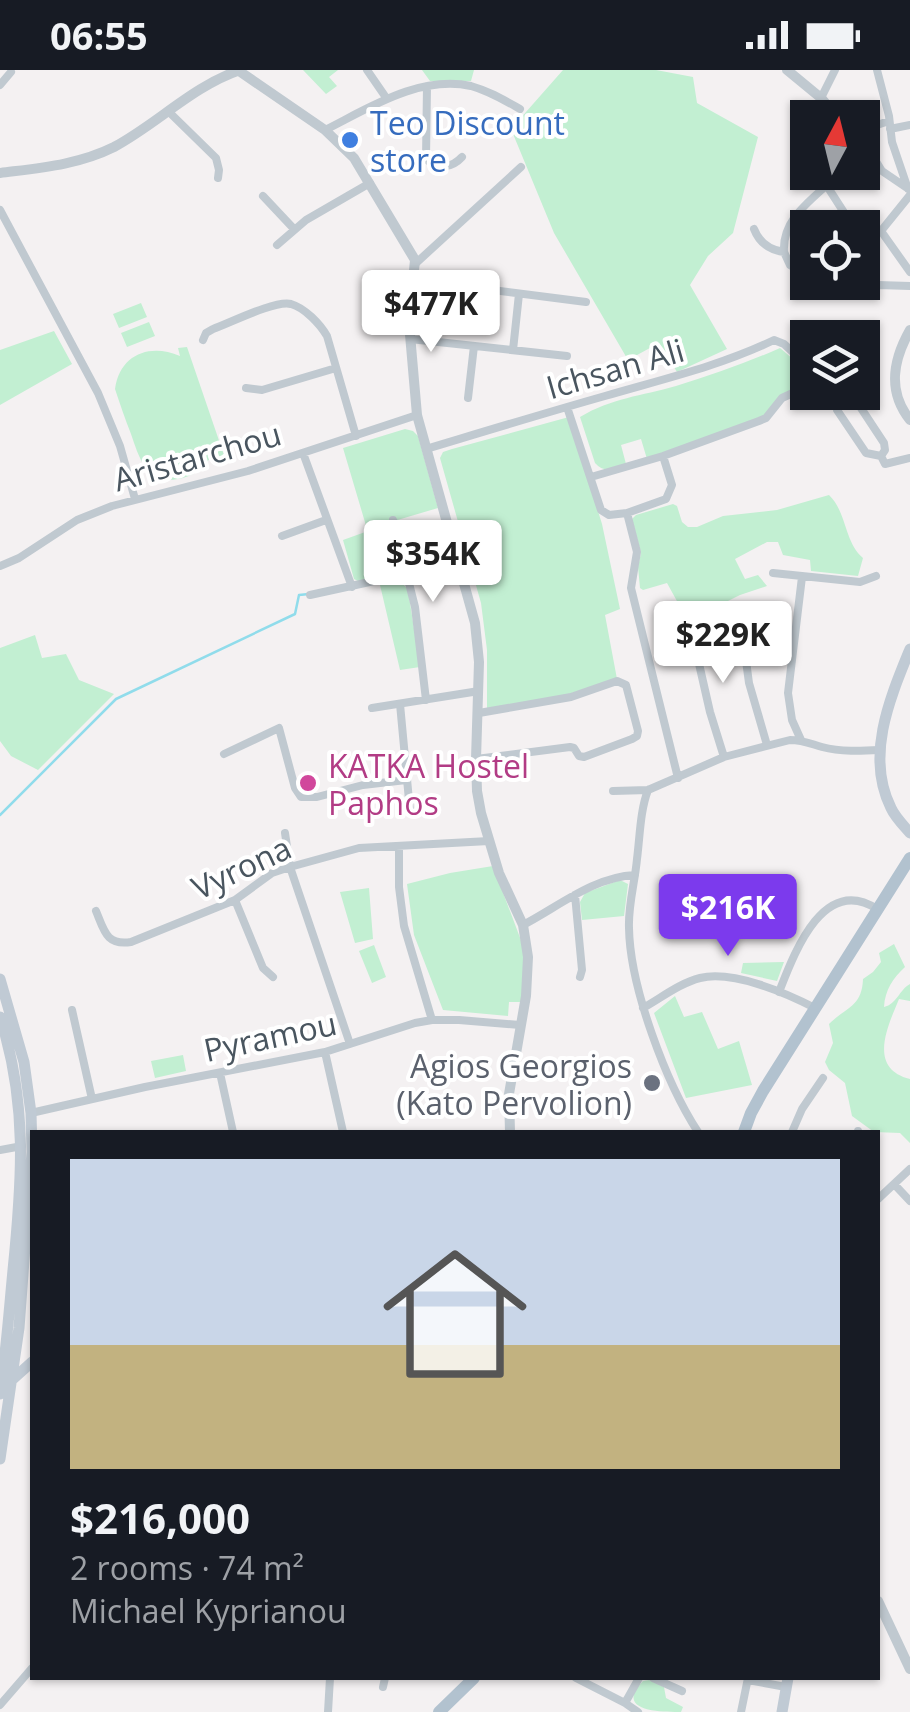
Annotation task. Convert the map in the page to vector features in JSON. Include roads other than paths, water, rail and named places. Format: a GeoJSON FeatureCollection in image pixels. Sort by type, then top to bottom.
{"type":"FeatureCollection","features":[{"type":"Feature","properties":{"kind":"main road"},"geometry":{"type":"LineString","coordinates":[[910,649],[890,701],[880,750],[882,780],[890,808],[910,834]]}},
{"type":"Feature","properties":{"kind":"main road"},"geometry":{"type":"LineString","coordinates":[[746,1130],[763,1091],[910,858]]}},
{"type":"Feature","properties":{"kind":"main road"},"geometry":{"type":"LineString","coordinates":[[0,978],[24,1062],[31,1130]]}},
{"type":"Feature","properties":{"kind":"main road"},"geometry":{"type":"LineString","coordinates":[[0,1017],[16,1082],[22,1146],[10,1348],[12,1380],[0,1459]]}},
{"type":"Feature","properties":{"kind":"main road"},"geometry":{"type":"LineString","coordinates":[[0,1394],[10,1348],[30,1192]]}},
{"type":"Feature","properties":{"kind":"main road"},"geometry":{"type":"LineString","coordinates":[[12,1380],[30,1359]]}},
{"type":"Feature","properties":{"kind":"main road"},"geometry":{"type":"LineString","coordinates":[[439,1712],[472,1680]]}},
{"type":"Feature","properties":{"kind":"main road"},"geometry":{"type":"LineString","coordinates":[[782,1712],[787,1682]]}},
{"type":"Feature","properties":{"kind":"street"},"geometry":{"type":"LineString","coordinates":[[0,173],[64,164],[98,154],[212,82],[239,70],[324,130],[354,158],[411,251],[415,264],[410,339],[417,416],[476,623],[478,791],[489,841],[522,925],[528,956],[526,996],[508,1094],[510,1130]]}},
{"type":"Feature","properties":{"kind":"street"},"geometry":{"type":"LineString","coordinates":[[367,70],[387,99]]}},
{"type":"Feature","properties":{"kind":"street"},"geometry":{"type":"LineString","coordinates":[[787,70],[821,98],[835,70]]}},
{"type":"Feature","properties":{"kind":"street"},"geometry":{"type":"LineString","coordinates":[[876,70],[892,142],[909,191]]}},
{"type":"Feature","properties":{"kind":"street"},"geometry":{"type":"LineString","coordinates":[[0,84],[11,72]]}},
{"type":"Feature","properties":{"kind":"street"},"geometry":{"type":"LineString","coordinates":[[426,86],[426,159],[445,167],[462,157]]}},
{"type":"Feature","properties":{"kind":"street"},"geometry":{"type":"LineString","coordinates":[[324,130],[387,99],[426,86],[470,86],[520,109]]}},
{"type":"Feature","properties":{"kind":"street"},"geometry":{"type":"LineString","coordinates":[[168,112],[216,158],[218,178]]}},
{"type":"Feature","properties":{"kind":"street"},"geometry":{"type":"LineString","coordinates":[[880,127],[910,124]]}},
{"type":"Feature","properties":{"kind":"street"},"geometry":{"type":"LineString","coordinates":[[415,264],[520,167]]}},
{"type":"Feature","properties":{"kind":"street"},"geometry":{"type":"LineString","coordinates":[[880,169],[909,191]]}},
{"type":"Feature","properties":{"kind":"street"},"geometry":{"type":"LineString","coordinates":[[277,245],[294,228],[370,183]]}},
{"type":"Feature","properties":{"kind":"street"},"geometry":{"type":"LineString","coordinates":[[790,265],[784,252],[784,236],[795,215],[821,190]]}},
{"type":"Feature","properties":{"kind":"street"},"geometry":{"type":"LineString","coordinates":[[908,266],[881,231],[909,191]]}},
{"type":"Feature","properties":{"kind":"street"},"geometry":{"type":"LineString","coordinates":[[263,196],[294,228]]}},
{"type":"Feature","properties":{"kind":"street"},"geometry":{"type":"LineString","coordinates":[[0,210],[98,393],[120,446],[135,499]]}},
{"type":"Feature","properties":{"kind":"street"},"geometry":{"type":"LineString","coordinates":[[754,228],[761,241],[784,252]]}},
{"type":"Feature","properties":{"kind":"street"},"geometry":{"type":"LineString","coordinates":[[414,280],[586,302]]}},
{"type":"Feature","properties":{"kind":"street"},"geometry":{"type":"LineString","coordinates":[[880,285],[910,286]]}},
{"type":"Feature","properties":{"kind":"street"},"geometry":{"type":"LineString","coordinates":[[512,350],[520,294]]}},
{"type":"Feature","properties":{"kind":"street"},"geometry":{"type":"LineString","coordinates":[[202,340],[213,328],[280,304],[292,304],[322,327],[327,336],[356,436]]}},
{"type":"Feature","properties":{"kind":"street"},"geometry":{"type":"LineString","coordinates":[[910,330],[899,353],[894,380],[899,403],[910,420]]}},
{"type":"Feature","properties":{"kind":"street"},"geometry":{"type":"LineString","coordinates":[[410,339],[567,356]]}},
{"type":"Feature","properties":{"kind":"street","name":"Ichsan Ali"},"geometry":{"type":"LineString","coordinates":[[426,449],[690,374],[774,340],[790,350]]}},
{"type":"Feature","properties":{"kind":"street"},"geometry":{"type":"LineString","coordinates":[[468,398],[474,346]]}},
{"type":"Feature","properties":{"kind":"street"},"geometry":{"type":"LineString","coordinates":[[246,388],[262,390],[336,368]]}},
{"type":"Feature","properties":{"kind":"street"},"geometry":{"type":"LineString","coordinates":[[591,477],[663,456],[766,418],[790,394]]}},
{"type":"Feature","properties":{"kind":"street"},"geometry":{"type":"LineString","coordinates":[[567,407],[601,510],[609,515],[661,503],[672,485],[663,456]]}},
{"type":"Feature","properties":{"kind":"street"},"geometry":{"type":"LineString","coordinates":[[837,410],[866,453],[881,456]]}},
{"type":"Feature","properties":{"kind":"street"},"geometry":{"type":"LineString","coordinates":[[862,410],[884,442],[881,456]]}},
{"type":"Feature","properties":{"kind":"street","name":"Aristarchou"},"geometry":{"type":"LineString","coordinates":[[0,566],[93,512],[248,471],[417,416]]}},
{"type":"Feature","properties":{"kind":"street"},"geometry":{"type":"LineString","coordinates":[[302,453],[352,586]]}},
{"type":"Feature","properties":{"kind":"street"},"geometry":{"type":"LineString","coordinates":[[881,456],[885,464],[910,458]]}},
{"type":"Feature","properties":{"kind":"street"},"geometry":{"type":"LineString","coordinates":[[628,513],[637,552],[632,588],[678,778]]}},
{"type":"Feature","properties":{"kind":"street"},"geometry":{"type":"LineString","coordinates":[[282,536],[326,520]]}},
{"type":"Feature","properties":{"kind":"street"},"geometry":{"type":"LineString","coordinates":[[393,520],[414,608],[426,700]]}},
{"type":"Feature","properties":{"kind":"street"},"geometry":{"type":"LineString","coordinates":[[774,573],[860,582],[876,576]]}},
{"type":"Feature","properties":{"kind":"street"},"geometry":{"type":"LineString","coordinates":[[310,595],[406,574]]}},
{"type":"Feature","properties":{"kind":"street"},"geometry":{"type":"LineString","coordinates":[[801,740],[792,720],[788,693],[802,577]]}},
{"type":"Feature","properties":{"kind":"street"},"geometry":{"type":"LineString","coordinates":[[724,758],[697,655],[707,622],[723,610],[734,610],[740,616],[749,683],[767,745]]}},
{"type":"Feature","properties":{"kind":"street"},"geometry":{"type":"LineString","coordinates":[[476,759],[570,747],[584,757],[632,739],[638,731],[626,686],[617,681],[571,697],[478,712]]}},
{"type":"Feature","properties":{"kind":"street"},"geometry":{"type":"LineString","coordinates":[[372,708],[479,692]]}},
{"type":"Feature","properties":{"kind":"street"},"geometry":{"type":"LineString","coordinates":[[400,704],[410,812]]}},
{"type":"Feature","properties":{"kind":"street"},"geometry":{"type":"LineString","coordinates":[[224,754],[279,728],[301,797],[317,798],[363,785],[406,780]]}},
{"type":"Feature","properties":{"kind":"street"},"geometry":{"type":"LineString","coordinates":[[613,792],[648,790],[724,758],[767,745],[801,740],[837,750],[880,750]]}},
{"type":"Feature","properties":{"kind":"street"},"geometry":{"type":"LineString","coordinates":[[648,790],[630,908],[630,942],[643,1008],[675,1089],[697,1130]]}},
{"type":"Feature","properties":{"kind":"street"},"geometry":{"type":"LineString","coordinates":[[285,834],[290,867],[350,1044]]}},
{"type":"Feature","properties":{"kind":"street","name":"Vyrona"},"geometry":{"type":"LineString","coordinates":[[96,911],[110,939],[122,944],[234,900],[272,873],[290,867],[359,848],[489,841]]}},
{"type":"Feature","properties":{"kind":"street"},"geometry":{"type":"LineString","coordinates":[[399,846],[404,926],[432,1020]]}},
{"type":"Feature","properties":{"kind":"street"},"geometry":{"type":"LineString","coordinates":[[522,925],[608,879],[635,875]]}},
{"type":"Feature","properties":{"kind":"street"},"geometry":{"type":"LineString","coordinates":[[575,895],[580,977]]}},
{"type":"Feature","properties":{"kind":"street"},"geometry":{"type":"LineString","coordinates":[[234,900],[263,968],[273,977]]}},
{"type":"Feature","properties":{"kind":"street"},"geometry":{"type":"LineString","coordinates":[[779,992],[802,939],[833,904],[856,900],[877,909]]}},
{"type":"Feature","properties":{"kind":"street"},"geometry":{"type":"LineString","coordinates":[[643,1008],[701,978],[726,978],[779,992],[815,1008]]}},
{"type":"Feature","properties":{"kind":"street"},"geometry":{"type":"LineString","coordinates":[[72,1010],[92,1099]]}},
{"type":"Feature","properties":{"kind":"street","name":"Pyramou"},"geometry":{"type":"LineString","coordinates":[[31,1113],[325,1052],[415,1023],[432,1020],[520,1025]]}},
{"type":"Feature","properties":{"kind":"street"},"geometry":{"type":"LineString","coordinates":[[325,1052],[342,1130]]}},
{"type":"Feature","properties":{"kind":"street"},"geometry":{"type":"LineString","coordinates":[[220,1073],[233,1130]]}},
{"type":"Feature","properties":{"kind":"street"},"geometry":{"type":"LineString","coordinates":[[793,1130],[823,1078]]}},
{"type":"Feature","properties":{"kind":"street"},"geometry":{"type":"LineString","coordinates":[[0,1150],[22,1146]]}},
{"type":"Feature","properties":{"kind":"street"},"geometry":{"type":"LineString","coordinates":[[880,1197],[910,1170]]}},
{"type":"Feature","properties":{"kind":"street"},"geometry":{"type":"LineString","coordinates":[[894,1184],[910,1202]]}},
{"type":"Feature","properties":{"kind":"street"},"geometry":{"type":"LineString","coordinates":[[880,1605],[910,1669]]}},
{"type":"Feature","properties":{"kind":"street"},"geometry":{"type":"LineString","coordinates":[[0,1705],[30,1670]]}},
{"type":"Feature","properties":{"kind":"street"},"geometry":{"type":"LineString","coordinates":[[328,1712],[330,1680]]}},
{"type":"Feature","properties":{"kind":"street"},"geometry":{"type":"LineString","coordinates":[[580,1680],[638,1712]]}},
{"type":"Feature","properties":{"kind":"street"},"geometry":{"type":"LineString","coordinates":[[625,1702],[637,1680]]}},
{"type":"Feature","properties":{"kind":"street"},"geometry":{"type":"LineString","coordinates":[[657,1680],[682,1691]]}},
{"type":"Feature","properties":{"kind":"street"},"geometry":{"type":"LineString","coordinates":[[741,1712],[748,1680]]}},
{"type":"Feature","properties":{"kind":"street"},"geometry":{"type":"LineString","coordinates":[[761,1680],[787,1682]]}},
{"type":"Feature","properties":{"kind":"waterway"},"geometry":{"type":"LineString","coordinates":[[0,815],[116,699],[295,614],[299,595],[309,594]]}},
{"type":"Feature","properties":{"kind":"place","name":"Teo Discount store"},"geometry":{"type":"Point","coordinates":[350,140]}},
{"type":"Feature","properties":{"kind":"place","name":"KATKA Hostel Paphos"},"geometry":{"type":"Point","coordinates":[308,783]}},
{"type":"Feature","properties":{"kind":"place","name":"Agios Georgios (Kato Pervolion)"},"geometry":{"type":"Point","coordinates":[652,1083]}}]}
